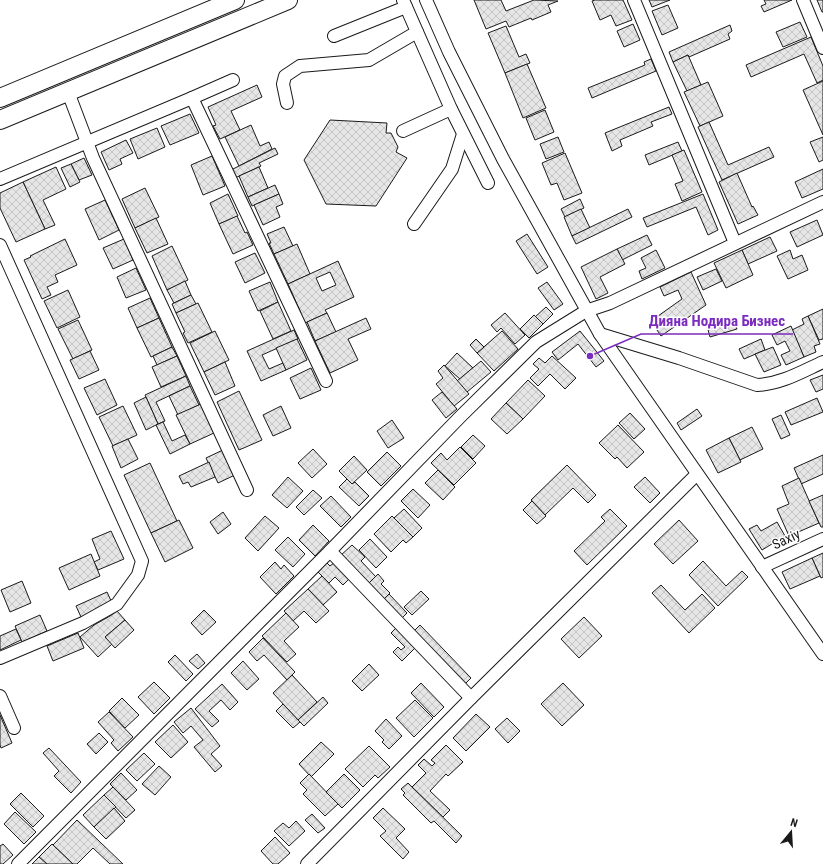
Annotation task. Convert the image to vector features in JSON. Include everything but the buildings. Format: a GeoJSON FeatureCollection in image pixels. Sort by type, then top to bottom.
{"type":"FeatureCollection","features":[{"type":"Feature","properties":{"kind":"highway"},"geometry":{"type":"LineString","coordinates":[[0,98],[235,0]]}},
{"type":"Feature","properties":{"kind":"highway"},"geometry":{"type":"LineString","coordinates":[[0,120],[288,0]]}},
{"type":"Feature","properties":{"kind":"street"},"geometry":{"type":"LineString","coordinates":[[426,0],[502,159],[586,311],[600,334],[823,654]]}},
{"type":"Feature","properties":{"kind":"street"},"geometry":{"type":"LineString","coordinates":[[634,0],[735,243]]}},
{"type":"Feature","properties":{"kind":"street"},"geometry":{"type":"LineString","coordinates":[[803,0],[823,48]]}},
{"type":"Feature","properties":{"kind":"street"},"geometry":{"type":"LineString","coordinates":[[334,36],[404,3],[451,109],[488,183]]}},
{"type":"Feature","properties":{"kind":"street"},"geometry":{"type":"LineString","coordinates":[[287,103],[283,84],[286,76],[300,66],[369,60],[417,32]]}},
{"type":"Feature","properties":{"kind":"street"},"geometry":{"type":"LineString","coordinates":[[0,179],[233,80]]}},
{"type":"Feature","properties":{"kind":"street"},"geometry":{"type":"LineString","coordinates":[[68,92],[88,141],[93,158],[247,490]]}},
{"type":"Feature","properties":{"kind":"street"},"geometry":{"type":"LineString","coordinates":[[192,98],[326,381]]}},
{"type":"Feature","properties":{"kind":"street"},"geometry":{"type":"LineString","coordinates":[[403,131],[451,109]]}},
{"type":"Feature","properties":{"kind":"street"},"geometry":{"type":"LineString","coordinates":[[414,224],[452,169],[464,134]]}},
{"type":"Feature","properties":{"kind":"street"},"geometry":{"type":"LineString","coordinates":[[18,864],[536,342],[586,311],[610,303],[823,202]]}},
{"type":"Feature","properties":{"kind":"street"},"geometry":{"type":"LineString","coordinates":[[0,245],[142,561],[138,575],[117,604],[83,623],[0,658]]}},
{"type":"Feature","properties":{"kind":"street"},"geometry":{"type":"LineString","coordinates":[[600,334],[679,358],[757,385],[770,384],[785,380],[823,362]]}},
{"type":"Feature","properties":{"kind":"street"},"geometry":{"type":"LineString","coordinates":[[307,864],[471,698],[697,474]]}},
{"type":"Feature","properties":{"kind":"street","name":"Saxiy"},"geometry":{"type":"LineString","coordinates":[[762,567],[823,539]]}},
{"type":"Feature","properties":{"kind":"street"},"geometry":{"type":"LineString","coordinates":[[330,551],[471,698]]}},
{"type":"Feature","properties":{"kind":"street"},"geometry":{"type":"LineString","coordinates":[[0,696],[14,728]]}},
{"type":"Feature","properties":{"kind":"place","name":"Дияна Нодира Бизнес"},"geometry":{"type":"Point","coordinates":[590,356]}}]}
